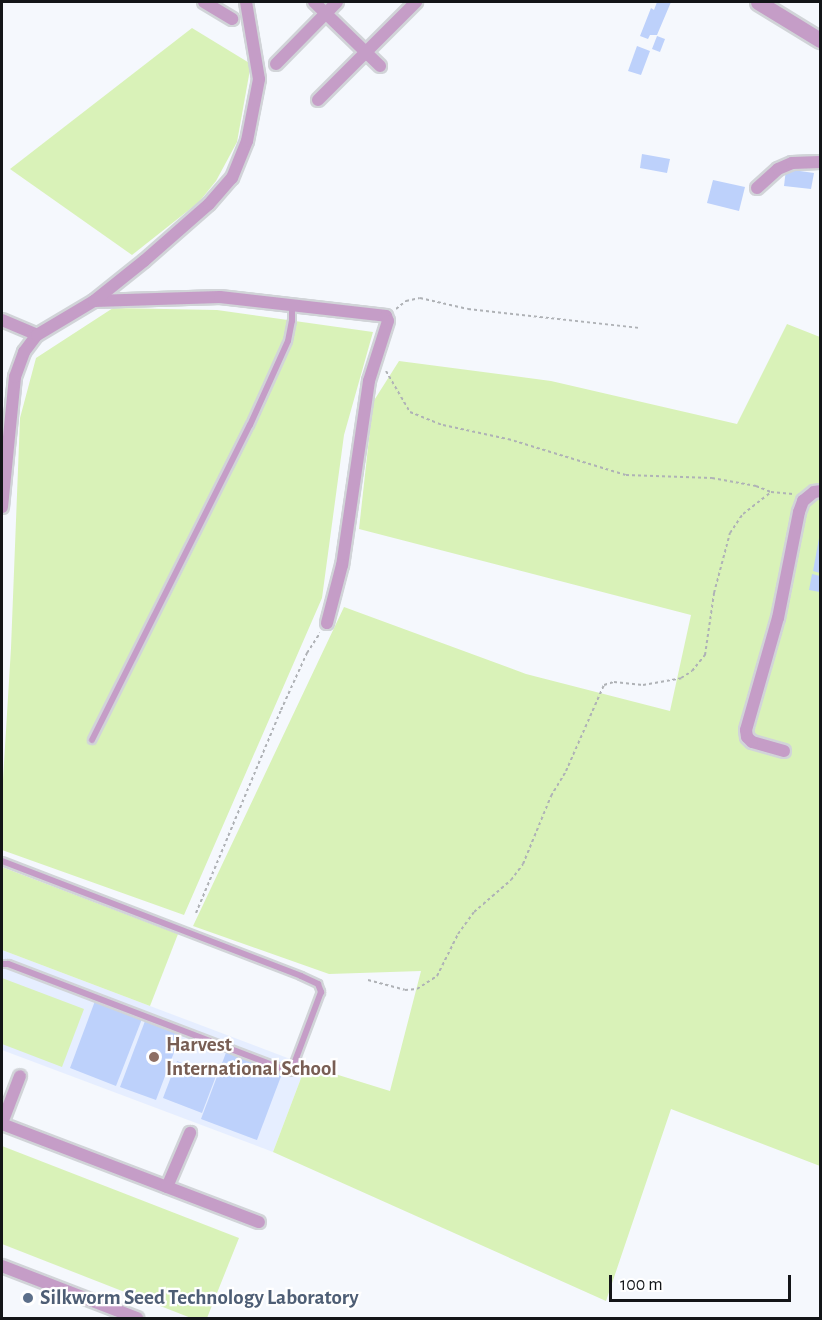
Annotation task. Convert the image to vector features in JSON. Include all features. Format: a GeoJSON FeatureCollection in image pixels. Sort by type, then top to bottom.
{"type":"FeatureCollection","features":[{"type":"Feature","properties":{"kind":"street"},"geometry":{"type":"LineString","coordinates":[[204,2],[232,19]]}},
{"type":"Feature","properties":{"kind":"street"},"geometry":{"type":"LineString","coordinates":[[2,507],[15,377],[24,352],[37,335],[94,301],[209,204],[232,178],[246,141],[259,79],[246,2]]}},
{"type":"Feature","properties":{"kind":"street"},"geometry":{"type":"LineString","coordinates":[[314,2],[380,66]]}},
{"type":"Feature","properties":{"kind":"street"},"geometry":{"type":"LineString","coordinates":[[276,64],[337,2]]}},
{"type":"Feature","properties":{"kind":"street"},"geometry":{"type":"LineString","coordinates":[[318,100],[416,2]]}},
{"type":"Feature","properties":{"kind":"street"},"geometry":{"type":"LineString","coordinates":[[758,2],[820,40]]}},
{"type":"Feature","properties":{"kind":"street"},"geometry":{"type":"LineString","coordinates":[[757,188],[778,169],[792,163],[820,162]]}},
{"type":"Feature","properties":{"kind":"street"},"geometry":{"type":"LineString","coordinates":[[94,301],[220,297],[386,316],[388,321],[369,381],[356,453],[342,565],[327,623]]}},
{"type":"Feature","properties":{"kind":"street"},"geometry":{"type":"LineString","coordinates":[[2,320],[37,335]]}},
{"type":"Feature","properties":{"kind":"street"},"geometry":{"type":"LineString","coordinates":[[784,751],[752,742],[746,730],[778,618],[799,512],[803,501],[817,492]]}},
{"type":"Feature","properties":{"kind":"street"},"geometry":{"type":"LineString","coordinates":[[20,1076],[2,1124],[259,1222]]}},
{"type":"Feature","properties":{"kind":"street"},"geometry":{"type":"LineString","coordinates":[[166,1187],[190,1133]]}},
{"type":"Feature","properties":{"kind":"street"},"geometry":{"type":"LineString","coordinates":[[2,1266],[137,1318]]}},
{"type":"Feature","properties":{"kind":"lane"},"geometry":{"type":"LineString","coordinates":[[92,740],[249,425],[288,341],[292,321],[292,304]]}},
{"type":"Feature","properties":{"kind":"lane"},"geometry":{"type":"LineString","coordinates":[[2,861],[301,976],[318,984],[321,1000],[291,1072],[8,963],[2,964]]}},
{"type":"Feature","properties":{"kind":"path"},"geometry":{"type":"LineString","coordinates":[[386,316],[406,301],[420,298],[468,309],[639,328]]}},
{"type":"Feature","properties":{"kind":"path"},"geometry":{"type":"LineString","coordinates":[[376,356],[410,412],[443,425],[508,440],[626,475],[712,478],[789,495],[817,492]]}},
{"type":"Feature","properties":{"kind":"path"},"geometry":{"type":"LineString","coordinates":[[368,980],[405,990],[417,989],[436,976],[458,934],[474,912],[511,880],[523,864],[551,796],[566,771],[604,685],[614,682],[643,685],[662,682],[681,678],[692,671],[705,655],[714,593],[730,533],[743,514],[771,492]]}},
{"type":"Feature","properties":{"kind":"path"},"geometry":{"type":"LineString","coordinates":[[196,913],[231,825],[294,681],[307,653],[327,623]]}},
{"type":"Feature","properties":{"kind":"shaded area","name":"Harvest International School"},"geometry":{"type":"Polygon","coordinates":[[[2,950],[306,1065],[273,1152],[2,1050],[2,950]]]}},
{"type":"Feature","properties":{"kind":"green space"},"geometry":{"type":"Polygon","coordinates":[[[192,28],[251,64],[237,142],[216,181],[199,202],[132,255],[10,169],[192,28]]]}},
{"type":"Feature","properties":{"kind":"green space"},"geometry":{"type":"Polygon","coordinates":[[[113,308],[217,310],[373,332],[344,435],[322,598],[184,915],[2,850],[2,796],[11,648],[20,418],[36,358],[113,308]]]}},
{"type":"Feature","properties":{"kind":"green space"},"geometry":{"type":"Polygon","coordinates":[[[787,324],[820,337],[820,1166],[671,1109],[606,1301],[273,1152],[306,1065],[390,1091],[421,971],[329,974],[193,926],[344,607],[526,674],[670,711],[691,615],[359,529],[373,402],[399,361],[551,381],[737,424],[787,324]]]}},
{"type":"Feature","properties":{"kind":"green space"},"geometry":{"type":"Polygon","coordinates":[[[2,867],[178,934],[150,1006],[2,950],[2,867]]]}},
{"type":"Feature","properties":{"kind":"green space"},"geometry":{"type":"Polygon","coordinates":[[[2,978],[84,1009],[62,1067],[2,1044],[2,978]]]}},
{"type":"Feature","properties":{"kind":"green space"},"geometry":{"type":"Polygon","coordinates":[[[2,1146],[239,1238],[207,1318],[191,1318],[2,1244],[2,1146]]]}},
{"type":"Feature","properties":{"kind":"building"},"geometry":{"type":"Polygon","coordinates":[[[657,2],[671,2],[657,35],[650,35],[648,39],[640,36],[651,8],[654,10],[657,2]]]}},
{"type":"Feature","properties":{"kind":"building"},"geometry":{"type":"Polygon","coordinates":[[[657,36],[665,39],[660,52],[652,49],[657,36]]]}},
{"type":"Feature","properties":{"kind":"building"},"geometry":{"type":"Polygon","coordinates":[[[637,46],[650,51],[641,75],[628,71],[637,46]]]}},
{"type":"Feature","properties":{"kind":"building"},"geometry":{"type":"Polygon","coordinates":[[[642,154],[670,159],[667,173],[640,168],[642,154]]]}},
{"type":"Feature","properties":{"kind":"building"},"geometry":{"type":"Polygon","coordinates":[[[786,169],[814,173],[811,189],[784,186],[786,169]]]}},
{"type":"Feature","properties":{"kind":"building"},"geometry":{"type":"Polygon","coordinates":[[[713,180],[745,187],[739,211],[707,203],[713,180]]]}},
{"type":"Feature","properties":{"kind":"building"},"geometry":{"type":"Polygon","coordinates":[[[820,538],[820,573],[813,571],[820,538]]]}},
{"type":"Feature","properties":{"kind":"building"},"geometry":{"type":"Polygon","coordinates":[[[812,574],[820,576],[820,592],[809,590],[812,574]]]}},
{"type":"Feature","properties":{"kind":"building"},"geometry":{"type":"Polygon","coordinates":[[[95,1001],[142,1019],[116,1086],[70,1068],[95,1001]]]}},
{"type":"Feature","properties":{"kind":"building"},"geometry":{"type":"Polygon","coordinates":[[[145,1021],[181,1034],[156,1100],[120,1087],[145,1021]]]}},
{"type":"Feature","properties":{"kind":"building"},"geometry":{"type":"Polygon","coordinates":[[[227,1050],[283,1071],[257,1140],[201,1119],[227,1050]]]}},
{"type":"Feature","properties":{"kind":"building"},"geometry":{"type":"Polygon","coordinates":[[[177,1061],[216,1076],[202,1113],[163,1098],[177,1061]]]}},
{"type":"Feature","properties":{"kind":"place","name":"Harvest International School"},"geometry":{"type":"Point","coordinates":[154,1057]}},
{"type":"Feature","properties":{"kind":"place","name":"Silkworm Seed Technology Laboratory"},"geometry":{"type":"Point","coordinates":[28,1298]}}]}
